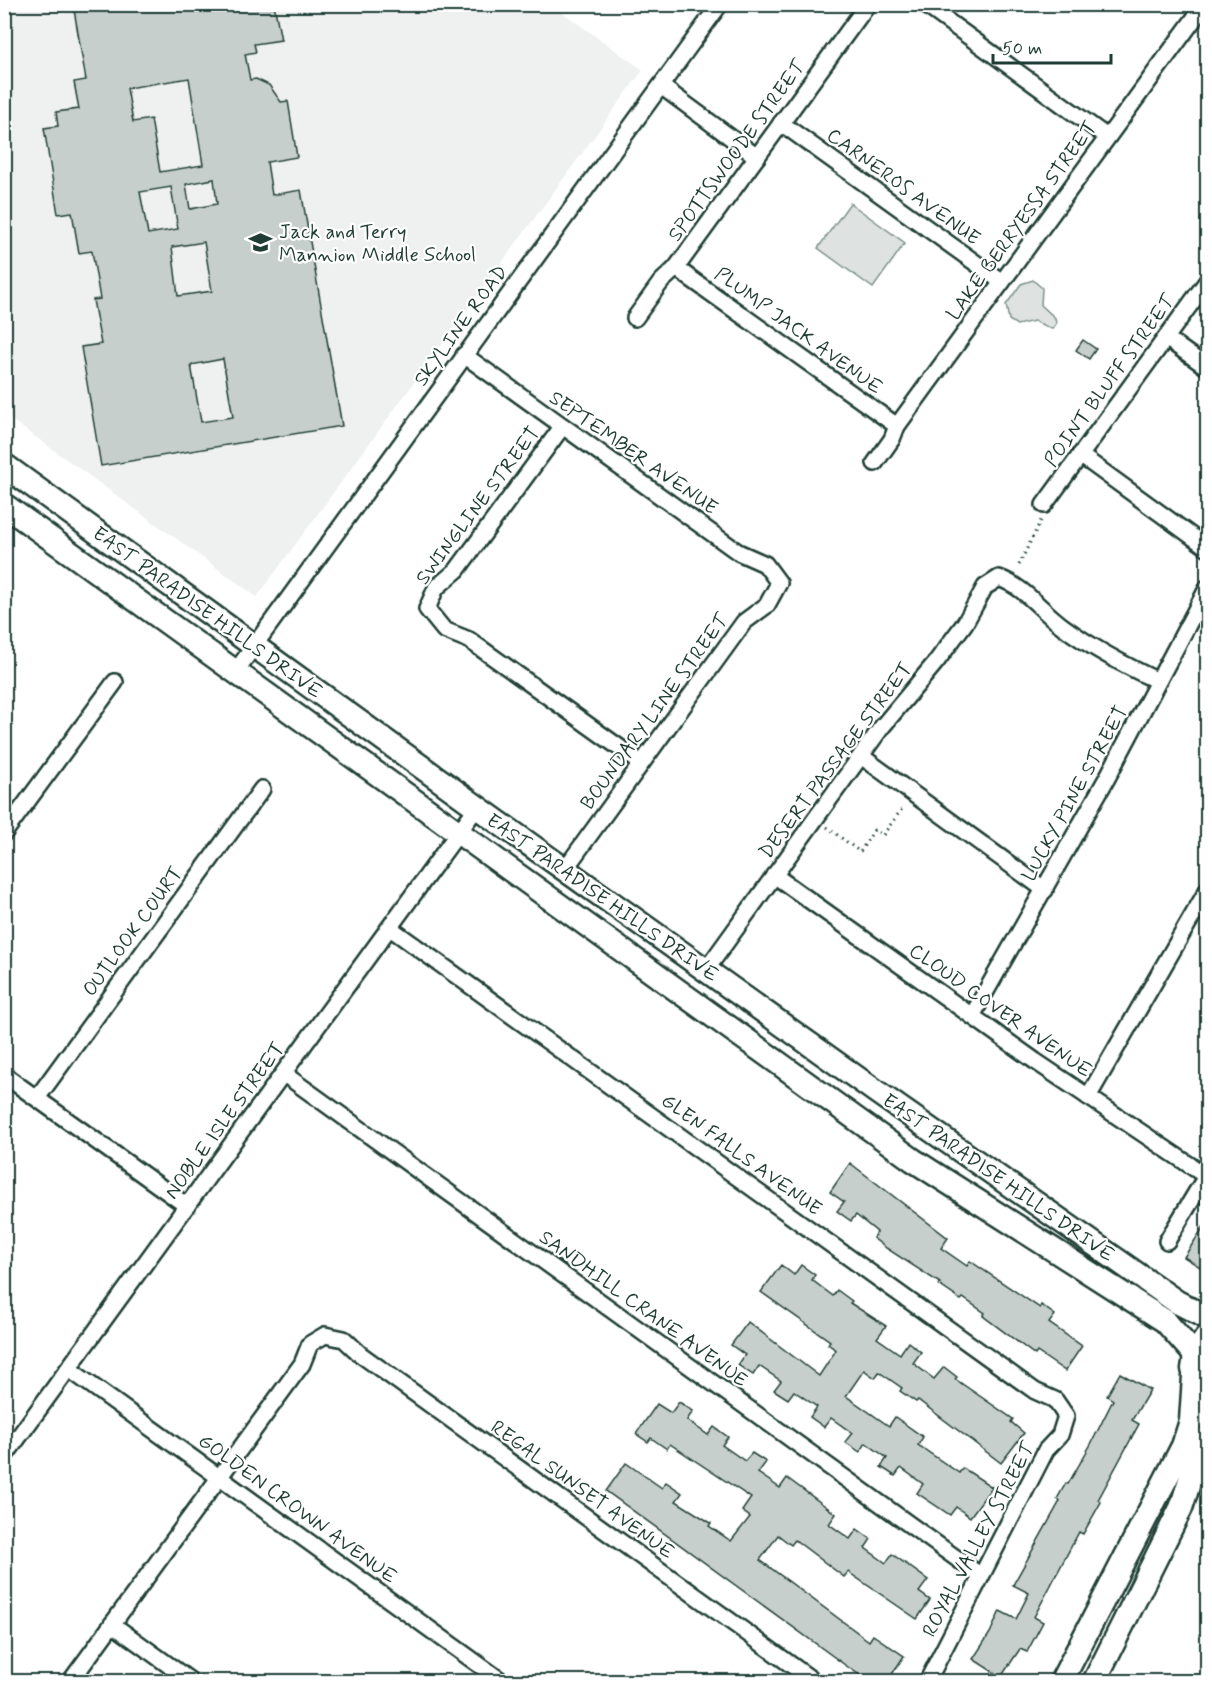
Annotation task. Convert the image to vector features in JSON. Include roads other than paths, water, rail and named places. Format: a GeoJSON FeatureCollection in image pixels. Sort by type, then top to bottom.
{"type":"FeatureCollection","features":[{"type":"Feature","properties":{"kind":"main road","name":"EAST PARADISE HILLS DRIVE"},"geometry":{"type":"LineString","coordinates":[[4,465],[705,970],[1177,1302],[1208,1318]]}},
{"type":"Feature","properties":{"kind":"main road","name":"EAST PARADISE HILLS DRIVE"},"geometry":{"type":"LineString","coordinates":[[4,505],[913,1160],[1165,1321],[1194,1365],[1208,1396]]}},
{"type":"Feature","properties":{"kind":"main road"},"geometry":{"type":"LineString","coordinates":[[1061,1682],[1184,1446],[1191,1421],[1194,1365],[1208,1335]]}},
{"type":"Feature","properties":{"kind":"main road"},"geometry":{"type":"LineString","coordinates":[[1094,1682],[1181,1508],[1196,1462],[1208,1437]]}},
{"type":"Feature","properties":{"kind":"street","name":"SKYLINE ROAD"},"geometry":{"type":"LineString","coordinates":[[236,671],[720,4]]}},
{"type":"Feature","properties":{"kind":"street","name":"SPOTTSWOODE STREET"},"geometry":{"type":"LineString","coordinates":[[635,318],[662,282],[676,268],[868,4]]}},
{"type":"Feature","properties":{"kind":"street"},"geometry":{"type":"LineString","coordinates":[[924,4],[1107,137]]}},
{"type":"Feature","properties":{"kind":"street","name":"LAKE BERRYESSA STREET"},"geometry":{"type":"LineString","coordinates":[[875,463],[892,439],[897,426],[1206,4]]}},
{"type":"Feature","properties":{"kind":"street"},"geometry":{"type":"LineString","coordinates":[[661,86],[757,157]]}},
{"type":"Feature","properties":{"kind":"street","name":"CARNEROS AVENUE"},"geometry":{"type":"LineString","coordinates":[[781,123],[1002,282]]}},
{"type":"Feature","properties":{"kind":"street","name":"PLUMP JACK AVENUE"},"geometry":{"type":"LineString","coordinates":[[676,268],[897,426]]}},
{"type":"Feature","properties":{"kind":"street","name":"POINT BLUFF STREET"},"geometry":{"type":"LineString","coordinates":[[1045,508],[1080,455],[1208,280]]}},
{"type":"Feature","properties":{"kind":"street"},"geometry":{"type":"LineString","coordinates":[[1166,338],[1208,368]]}},
{"type":"Feature","properties":{"kind":"street","name":"SEPTEMBER AVENUE"},"geometry":{"type":"LineString","coordinates":[[464,355],[738,552],[765,564],[779,583]]}},
{"type":"Feature","properties":{"kind":"street","name":"SWINGLINE STREET"},"geometry":{"type":"LineString","coordinates":[[562,427],[457,570],[436,588],[427,609],[444,630],[469,640],[641,763]]}},
{"type":"Feature","properties":{"kind":"street"},"geometry":{"type":"LineString","coordinates":[[1080,455],[1208,548]]}},
{"type":"Feature","properties":{"kind":"street","name":"DESERT PASSAGE STREET"},"geometry":{"type":"LineString","coordinates":[[705,970],[861,756],[965,623],[985,587],[999,578],[1012,582],[1063,627],[1088,645],[1158,681]]}},
{"type":"Feature","properties":{"kind":"street","name":"BOUNDARY LINE STREET"},"geometry":{"type":"LineString","coordinates":[[565,869],[744,622],[766,605],[779,583]]}},
{"type":"Feature","properties":{"kind":"street","name":"LUCKY PINE STREET"},"geometry":{"type":"LineString","coordinates":[[972,1016],[1045,890],[1208,587]]}},
{"type":"Feature","properties":{"kind":"street"},"geometry":{"type":"LineString","coordinates":[[4,833],[115,682]]}},
{"type":"Feature","properties":{"kind":"street"},"geometry":{"type":"LineString","coordinates":[[861,756],[1045,890]]}},
{"type":"Feature","properties":{"kind":"street","name":"OUTLOOK COURT"},"geometry":{"type":"LineString","coordinates":[[37,1098],[262,789]]}},
{"type":"Feature","properties":{"kind":"street","name":"NOBLE ISLE STREET"},"geometry":{"type":"LineString","coordinates":[[4,1457],[477,807]]}},
{"type":"Feature","properties":{"kind":"street","name":"CLOUD COVER AVENUE"},"geometry":{"type":"LineString","coordinates":[[774,875],[1088,1097],[1207,1175]]}},
{"type":"Feature","properties":{"kind":"street"},"geometry":{"type":"LineString","coordinates":[[1088,1097],[1208,889]]}},
{"type":"Feature","properties":{"kind":"street","name":"GLEN FALLS AVENUE"},"geometry":{"type":"LineString","coordinates":[[390,928],[1035,1391],[1054,1400],[1066,1416]]}},
{"type":"Feature","properties":{"kind":"street","name":"SANDHILL CRANE AVENUE"},"geometry":{"type":"LineString","coordinates":[[284,1074],[981,1576]]}},
{"type":"Feature","properties":{"kind":"street"},"geometry":{"type":"LineString","coordinates":[[4,1075],[187,1206]]}},
{"type":"Feature","properties":{"kind":"street"},"geometry":{"type":"LineString","coordinates":[[1167,1241],[1207,1175]]}},
{"type":"Feature","properties":{"kind":"street","name":"REGAL SUNSET AVENUE"},"geometry":{"type":"LineString","coordinates":[[220,1477],[302,1364],[310,1344],[325,1335],[344,1339],[360,1354],[815,1682]]}},
{"type":"Feature","properties":{"kind":"street","name":"GOLDEN CROWN AVENUE"},"geometry":{"type":"LineString","coordinates":[[69,1369],[503,1682]]}},
{"type":"Feature","properties":{"kind":"street","name":"ROYAL VALLEY STREET"},"geometry":{"type":"LineString","coordinates":[[927,1682],[1046,1450],[1060,1435],[1066,1416]]}},
{"type":"Feature","properties":{"kind":"street"},"geometry":{"type":"LineString","coordinates":[[70,1682],[220,1477]]}},
{"type":"Feature","properties":{"kind":"street"},"geometry":{"type":"LineString","coordinates":[[112,1624],[192,1682]]}},
{"type":"Feature","properties":{"kind":"place","name":"Jack and Terry Mannion Middle School"},"geometry":{"type":"Point","coordinates":[261,242]}}]}
